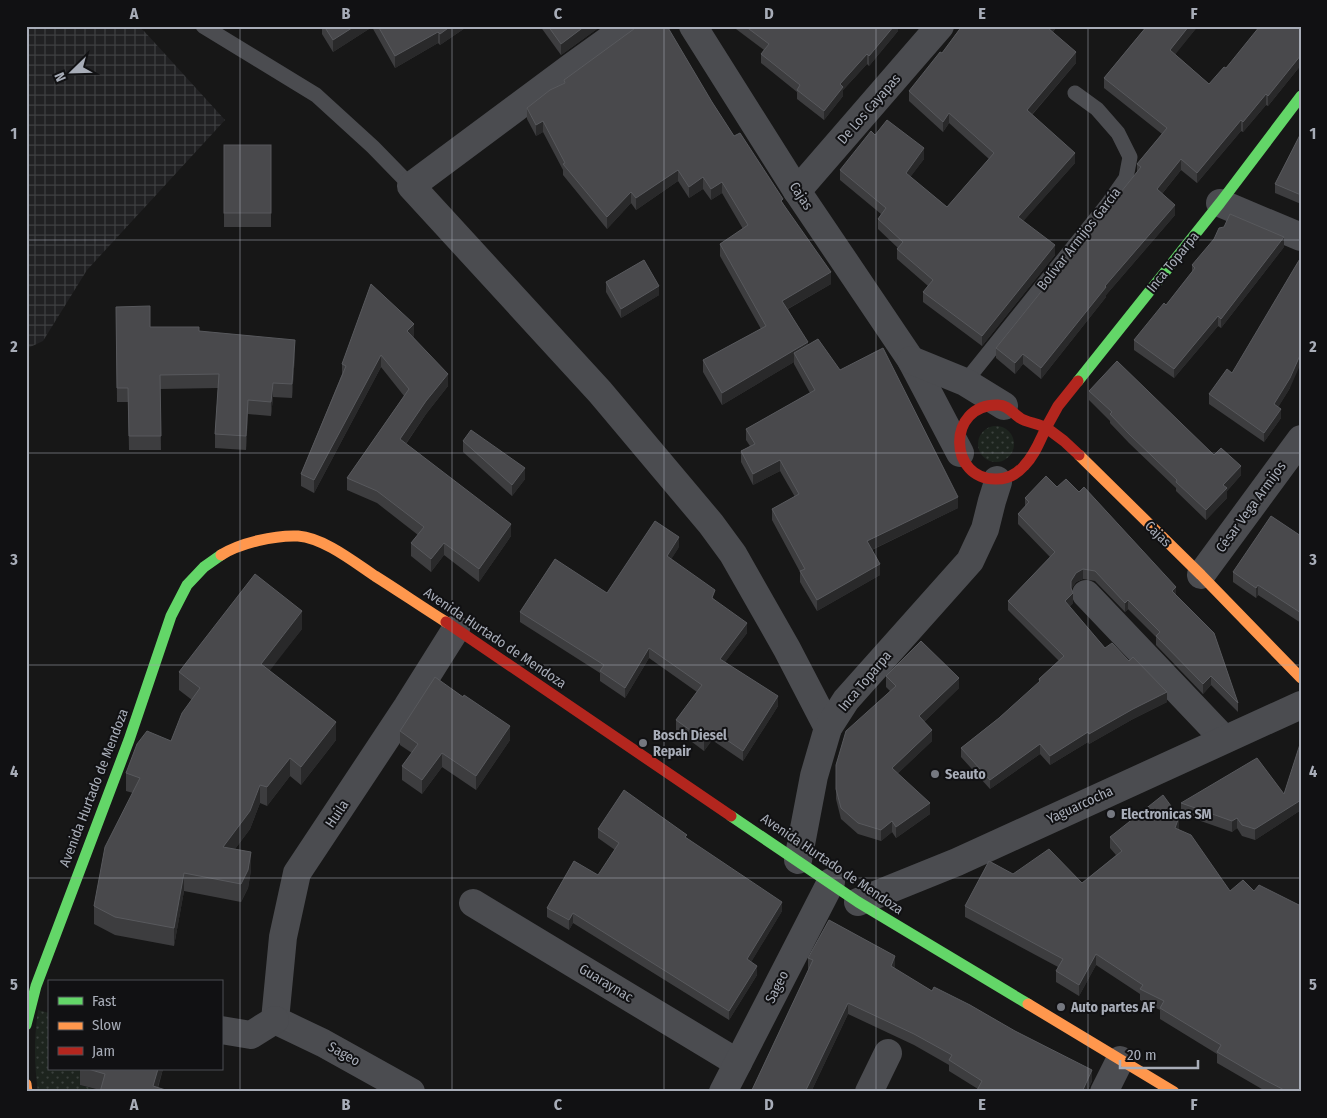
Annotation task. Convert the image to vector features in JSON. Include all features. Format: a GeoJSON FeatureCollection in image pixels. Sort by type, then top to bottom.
{"type":"FeatureCollection","features":[{"type":"Feature","properties":{"kind":"main road","name":"Inca Toparpa"},"geometry":{"type":"LineString","coordinates":[[1046,428],[1058,406],[1081,376],[1220,203],[1301,96]]}},
{"type":"Feature","properties":{"kind":"main road","name":"Cajas"},"geometry":{"type":"LineString","coordinates":[[1004,406],[1021,418],[1046,428],[1064,441],[1201,575],[1301,678]]}},
{"type":"Feature","properties":{"kind":"main road"},"geometry":{"type":"LineString","coordinates":[[960,453],[959,434],[967,418],[982,407],[1004,406]]}},
{"type":"Feature","properties":{"kind":"main road"},"geometry":{"type":"LineString","coordinates":[[998,480],[1007,478],[1020,471],[1038,447],[1046,428]]}},
{"type":"Feature","properties":{"kind":"main road","name":"Cajas"},"geometry":{"type":"LineString","coordinates":[[960,453],[965,465],[974,473],[986,479],[998,480]]}},
{"type":"Feature","properties":{"kind":"main road","name":"Avenida Hurtado de Mendoza"},"geometry":{"type":"LineString","coordinates":[[26,1025],[36,986],[129,740],[171,616],[187,585],[204,567],[228,551],[253,542],[299,536],[328,545],[456,629],[858,902],[1174,1092]]}},
{"type":"Feature","properties":{"kind":"main road"},"geometry":{"type":"LineString","coordinates":[[26,1084],[27,1092]]}},
{"type":"Feature","properties":{"kind":"street"},"geometry":{"type":"LineString","coordinates":[[628,26],[571,66],[411,186],[600,392],[711,524],[733,554],[787,649],[828,728]]}},
{"type":"Feature","properties":{"kind":"street","name":"De Los Cayapas"},"geometry":{"type":"LineString","coordinates":[[797,191],[940,26]]}},
{"type":"Feature","properties":{"kind":"street","name":"Cajas"},"geometry":{"type":"LineString","coordinates":[[694,28],[797,191],[911,360],[960,453]]}},
{"type":"Feature","properties":{"kind":"street"},"geometry":{"type":"LineString","coordinates":[[1220,203],[1301,237]]}},
{"type":"Feature","properties":{"kind":"street","name":"Cajas"},"geometry":{"type":"LineString","coordinates":[[911,360],[965,382],[1004,406]]}},
{"type":"Feature","properties":{"kind":"street","name":"César Vega Armijos"},"geometry":{"type":"LineString","coordinates":[[1201,575],[1301,439]]}},
{"type":"Feature","properties":{"kind":"street","name":"Inca Toparpa"},"geometry":{"type":"LineString","coordinates":[[798,860],[814,776],[828,728],[846,700],[970,561],[986,529],[998,480]]}},
{"type":"Feature","properties":{"kind":"street"},"geometry":{"type":"LineString","coordinates":[[1086,594],[1224,739]]}},
{"type":"Feature","properties":{"kind":"street","name":"Huila"},"geometry":{"type":"LineString","coordinates":[[275,1020],[283,937],[297,873],[407,707],[456,629]]}},
{"type":"Feature","properties":{"kind":"street","name":"Yaguarcocha"},"geometry":{"type":"LineString","coordinates":[[858,902],[957,862],[1301,705]]}},
{"type":"Feature","properties":{"kind":"street","name":"Sageo"},"geometry":{"type":"LineString","coordinates":[[724,1092],[830,882]]}},
{"type":"Feature","properties":{"kind":"street","name":"Guaraynac"},"geometry":{"type":"LineString","coordinates":[[473,903],[738,1063]]}},
{"type":"Feature","properties":{"kind":"street"},"geometry":{"type":"LineString","coordinates":[[222,1030],[251,1035],[275,1020]]}},
{"type":"Feature","properties":{"kind":"street","name":"Sageo"},"geometry":{"type":"LineString","coordinates":[[275,1020],[323,1043],[411,1092]]}},
{"type":"Feature","properties":{"kind":"street"},"geometry":{"type":"LineString","coordinates":[[869,1092],[888,1052]]}},
{"type":"Feature","properties":{"kind":"street"},"geometry":{"type":"LineString","coordinates":[[1104,1092],[1120,1060]]}},
{"type":"Feature","properties":{"kind":"lane"},"geometry":{"type":"LineString","coordinates":[[203,26],[316,95],[373,147],[411,186]]}},
{"type":"Feature","properties":{"kind":"lane","name":"Bolívar Armijos García"},"geometry":{"type":"LineString","coordinates":[[965,382],[1107,205],[1126,178],[1130,157],[1118,133],[1097,109],[1074,93]]}},
{"type":"Feature","properties":{"kind":"shaded area"},"geometry":{"type":"Polygon","coordinates":[[[26,26],[137,26],[144,31],[225,120],[87,270],[43,341],[26,349],[26,26]]]}},
{"type":"Feature","properties":{"kind":"shaded area"},"geometry":{"type":"Polygon","coordinates":[[[996,426],[1009,431],[1014,444],[1009,457],[996,462],[983,457],[978,444],[983,431],[996,426]]]}},
{"type":"Feature","properties":{"kind":"shaded area"},"geometry":{"type":"Polygon","coordinates":[[[38,1010],[48,1013],[48,1070],[84,1070],[80,1085],[104,1092],[38,1092],[35,1051],[38,1010]]]}},
{"type":"Feature","properties":{"kind":"building"},"geometry":{"type":"Polygon","coordinates":[[[324,26],[355,26],[333,40],[324,26]]]}},
{"type":"Feature","properties":{"kind":"building"},"geometry":{"type":"Polygon","coordinates":[[[378,26],[451,26],[440,34],[438,32],[395,56],[378,26]]]}},
{"type":"Feature","properties":{"kind":"building"},"geometry":{"type":"Polygon","coordinates":[[[548,26],[585,26],[561,44],[548,26]]]}},
{"type":"Feature","properties":{"kind":"building"},"geometry":{"type":"Polygon","coordinates":[[[638,26],[667,26],[734,136],[740,133],[783,199],[781,201],[831,272],[782,301],[808,342],[722,393],[703,360],[766,326],[720,244],[748,225],[722,182],[711,189],[703,177],[689,187],[678,170],[636,198],[631,192],[607,217],[563,164],[565,163],[543,121],[536,125],[527,108],[550,90],[565,83],[564,80],[638,26]]]}},
{"type":"Feature","properties":{"kind":"building"},"geometry":{"type":"Polygon","coordinates":[[[745,26],[894,26],[869,56],[867,54],[840,84],[843,87],[824,111],[797,90],[800,85],[761,54],[769,44],[745,26]]]}},
{"type":"Feature","properties":{"kind":"building"},"geometry":{"type":"Polygon","coordinates":[[[962,26],[1050,26],[1048,28],[1076,52],[1027,110],[1075,153],[1018,217],[1055,245],[982,336],[923,292],[933,280],[897,249],[903,242],[878,219],[886,208],[840,170],[871,131],[875,135],[887,120],[924,148],[906,173],[947,207],[994,153],[949,113],[943,122],[909,91],[940,52],[942,53],[962,26]]]}},
{"type":"Feature","properties":{"kind":"building"},"geometry":{"type":"Polygon","coordinates":[[[1147,26],[1189,26],[1170,50],[1209,84],[1224,67],[1226,68],[1260,26],[1301,26],[1301,55],[1268,96],[1266,94],[1243,122],[1241,120],[1197,173],[1181,159],[1157,189],[1175,205],[1105,286],[1041,368],[1023,354],[1015,363],[996,348],[1141,167],[1137,164],[1167,128],[1104,78],[1147,26]]]}},
{"type":"Feature","properties":{"kind":"building"},"geometry":{"type":"Polygon","coordinates":[[[1301,133],[1301,195],[1275,184],[1301,133]]]}},
{"type":"Feature","properties":{"kind":"building"},"geometry":{"type":"Polygon","coordinates":[[[224,145],[271,145],[271,213],[224,213],[224,145]]]}},
{"type":"Feature","properties":{"kind":"building"},"geometry":{"type":"Polygon","coordinates":[[[1230,214],[1284,237],[1221,319],[1218,316],[1174,369],[1134,340],[1164,303],[1166,305],[1195,268],[1192,265],[1214,239],[1219,228],[1224,227],[1230,214]]]}},
{"type":"Feature","properties":{"kind":"building"},"geometry":{"type":"Polygon","coordinates":[[[1301,257],[1301,353],[1290,378],[1274,404],[1281,409],[1264,433],[1209,394],[1227,369],[1232,373],[1301,257]]]}},
{"type":"Feature","properties":{"kind":"building"},"geometry":{"type":"Polygon","coordinates":[[[644,260],[659,286],[621,309],[606,282],[644,260]]]}},
{"type":"Feature","properties":{"kind":"building"},"geometry":{"type":"Polygon","coordinates":[[[371,284],[414,324],[407,331],[448,374],[426,401],[400,439],[511,524],[479,569],[444,543],[431,559],[411,543],[424,527],[377,491],[347,478],[409,389],[381,355],[314,480],[301,474],[346,366],[342,364],[371,284]]]}},
{"type":"Feature","properties":{"kind":"building"},"geometry":{"type":"Polygon","coordinates":[[[150,306],[150,327],[199,327],[199,331],[295,340],[292,384],[273,383],[271,402],[248,400],[246,436],[215,434],[219,374],[160,375],[161,436],[129,436],[128,388],[117,388],[116,307],[150,306]]]}},
{"type":"Feature","properties":{"kind":"building"},"geometry":{"type":"Polygon","coordinates":[[[818,339],[840,370],[883,348],[958,497],[867,541],[880,564],[817,600],[800,571],[805,569],[772,509],[799,494],[780,460],[753,474],[741,451],[755,444],[746,429],[815,390],[794,353],[818,339]]]}},
{"type":"Feature","properties":{"kind":"building"},"geometry":{"type":"Polygon","coordinates":[[[1117,361],[1214,455],[1221,448],[1241,466],[1223,485],[1227,488],[1206,510],[1176,482],[1177,480],[1110,414],[1112,412],[1089,391],[1117,361]]]}},
{"type":"Feature","properties":{"kind":"building"},"geometry":{"type":"Polygon","coordinates":[[[471,430],[525,468],[512,485],[463,441],[471,430]]]}},
{"type":"Feature","properties":{"kind":"building"},"geometry":{"type":"Polygon","coordinates":[[[1046,476],[1057,487],[1066,479],[1079,492],[1084,487],[1176,587],[1172,591],[1214,633],[1238,703],[1211,676],[1203,684],[1156,636],[1160,632],[1128,600],[1125,603],[1095,571],[1083,569],[1076,573],[1071,581],[1073,593],[1065,601],[1105,648],[1112,643],[1129,661],[1133,657],[1167,692],[1089,734],[1088,732],[1050,756],[1040,744],[990,780],[961,748],[999,718],[1040,681],[1039,679],[1064,656],[1008,601],[1055,552],[1018,514],[1029,502],[1025,498],[1046,476]]]}},
{"type":"Feature","properties":{"kind":"building"},"geometry":{"type":"Polygon","coordinates":[[[1271,516],[1301,536],[1301,613],[1258,585],[1256,588],[1233,572],[1271,516]]]}},
{"type":"Feature","properties":{"kind":"building"},"geometry":{"type":"Polygon","coordinates":[[[655,521],[679,537],[667,556],[715,590],[712,598],[747,623],[720,659],[778,696],[743,751],[712,730],[704,740],[676,720],[702,685],[649,648],[625,688],[600,671],[604,665],[520,612],[555,559],[607,593],[655,521]]]}},
{"type":"Feature","properties":{"kind":"building"},"geometry":{"type":"Polygon","coordinates":[[[255,574],[302,611],[261,664],[336,722],[301,767],[290,758],[267,787],[260,785],[250,811],[223,847],[251,852],[248,870],[241,884],[184,873],[174,928],[115,917],[94,906],[105,847],[140,778],[126,773],[137,744],[147,731],[171,741],[182,713],[200,688],[179,672],[255,574]]]}},
{"type":"Feature","properties":{"kind":"building"},"geometry":{"type":"Polygon","coordinates":[[[921,641],[959,678],[919,716],[932,730],[892,768],[930,803],[896,827],[892,821],[881,830],[858,823],[841,808],[836,789],[836,765],[846,731],[896,686],[886,676],[921,641]]]}},
{"type":"Feature","properties":{"kind":"building"},"geometry":{"type":"Polygon","coordinates":[[[435,677],[510,726],[476,776],[442,753],[422,780],[402,766],[418,744],[400,731],[435,677]]]}},
{"type":"Feature","properties":{"kind":"building"},"geometry":{"type":"Polygon","coordinates":[[[1301,741],[1301,800],[1255,829],[1242,825],[1237,818],[1232,821],[1181,803],[1257,758],[1284,794],[1301,741]]]}},
{"type":"Feature","properties":{"kind":"building"},"geometry":{"type":"Polygon","coordinates":[[[624,790],[687,835],[685,837],[782,902],[747,959],[757,966],[729,1011],[573,913],[569,920],[547,908],[574,861],[598,875],[619,843],[598,829],[624,790]]]}},
{"type":"Feature","properties":{"kind":"building"},"geometry":{"type":"Polygon","coordinates":[[[1163,795],[1179,817],[1175,828],[1191,835],[1230,891],[1243,880],[1254,891],[1259,885],[1301,906],[1301,1092],[1288,1092],[1217,1052],[1221,1045],[1160,1008],[1164,1001],[1140,989],[1143,985],[1096,954],[1079,985],[1056,971],[1063,959],[965,906],[989,861],[1013,874],[1049,849],[1082,883],[1122,851],[1110,837],[1163,795]]]}},
{"type":"Feature","properties":{"kind":"building"},"geometry":{"type":"Polygon","coordinates":[[[829,920],[895,956],[891,966],[932,991],[934,987],[1092,1070],[1082,1092],[976,1092],[982,1081],[949,1060],[952,1055],[914,1034],[848,1003],[805,1092],[751,1092],[813,960],[808,958],[829,920]]]}},
{"type":"Feature","properties":{"kind":"building"},"geometry":{"type":"Polygon","coordinates":[[[91,1070],[158,1070],[153,1086],[172,1092],[100,1092],[105,1074],[91,1070]]]}},
{"type":"Feature","properties":{"kind":"traffic: fast"},"geometry":{"type":"LineString","coordinates":[[1078,381],[1220,203],[1301,96]]}},
{"type":"Feature","properties":{"kind":"traffic: fast"},"geometry":{"type":"LineString","coordinates":[[26,1025],[36,986],[129,740],[171,616],[187,585],[204,567],[221,555]]}},
{"type":"Feature","properties":{"kind":"traffic: fast"},"geometry":{"type":"LineString","coordinates":[[731,816],[858,902],[1028,1004]]}},
{"type":"Feature","properties":{"kind":"traffic: slow"},"geometry":{"type":"LineString","coordinates":[[1079,455],[1201,575],[1301,678]]}},
{"type":"Feature","properties":{"kind":"traffic: slow"},"geometry":{"type":"LineString","coordinates":[[221,555],[248,543],[269,538],[289,536],[308,538],[318,541],[338,552],[446,622]]}},
{"type":"Feature","properties":{"kind":"traffic: slow"},"geometry":{"type":"LineString","coordinates":[[1028,1004],[1174,1092]]}},
{"type":"Feature","properties":{"kind":"traffic: slow"},"geometry":{"type":"LineString","coordinates":[[26,1084],[27,1092]]}},
{"type":"Feature","properties":{"kind":"traffic: jam"},"geometry":{"type":"LineString","coordinates":[[1078,381],[1058,406],[1047,426],[1044,431],[1040,442],[1028,462],[1012,476],[997,479],[981,476],[969,468],[962,456],[960,442],[962,429],[969,416],[981,408],[1001,405],[1022,419],[1042,426],[1048,429],[1079,455]]}},
{"type":"Feature","properties":{"kind":"traffic: jam"},"geometry":{"type":"LineString","coordinates":[[446,622],[731,816]]}},
{"type":"Feature","properties":{"kind":"place","name":"Bosch Diesel Repair"},"geometry":{"type":"Point","coordinates":[643,743]}},
{"type":"Feature","properties":{"kind":"place","name":"Seauto"},"geometry":{"type":"Point","coordinates":[935,774]}},
{"type":"Feature","properties":{"kind":"place","name":"Electronicas SM"},"geometry":{"type":"Point","coordinates":[1111,814]}},
{"type":"Feature","properties":{"kind":"place","name":"Auto partes AF"},"geometry":{"type":"Point","coordinates":[1061,1007]}}]}
